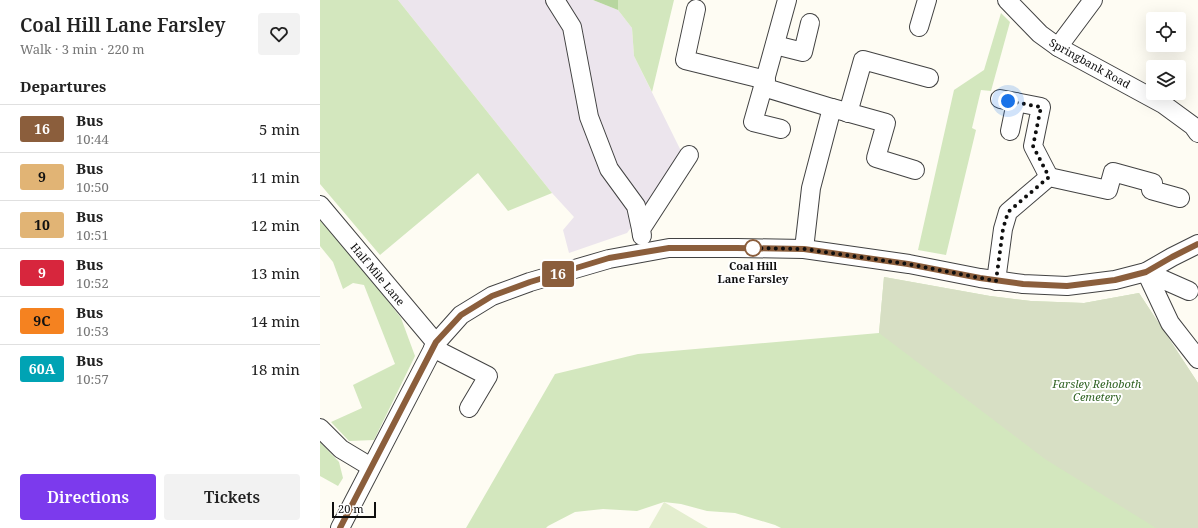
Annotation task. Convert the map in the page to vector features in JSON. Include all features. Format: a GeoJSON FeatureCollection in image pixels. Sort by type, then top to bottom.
{"type":"FeatureCollection","features":[{"type":"Feature","properties":{"kind":"street"},"geometry":{"type":"LineString","coordinates":[[555,0],[572,27],[590,117],[609,169],[636,206],[645,252]]}},
{"type":"Feature","properties":{"kind":"street"},"geometry":{"type":"LineString","coordinates":[[781,129],[753,122],[765,84],[787,0]]}},
{"type":"Feature","properties":{"kind":"street"},"geometry":{"type":"LineString","coordinates":[[919,27],[927,0]]}},
{"type":"Feature","properties":{"kind":"street","name":"Springbank Road"},"geometry":{"type":"LineString","coordinates":[[1007,0],[1040,34],[1058,47],[1145,94],[1196,126]]}},
{"type":"Feature","properties":{"kind":"street"},"geometry":{"type":"LineString","coordinates":[[1058,47],[1093,0]]}},
{"type":"Feature","properties":{"kind":"street"},"geometry":{"type":"LineString","coordinates":[[696,9],[684,60],[716,68],[840,110],[886,123],[876,158],[915,170]]}},
{"type":"Feature","properties":{"kind":"street"},"geometry":{"type":"LineString","coordinates":[[775,45],[803,52],[810,24]]}},
{"type":"Feature","properties":{"kind":"street"},"geometry":{"type":"LineString","coordinates":[[804,249],[811,188],[840,110],[863,60],[929,78]]}},
{"type":"Feature","properties":{"kind":"street"},"geometry":{"type":"LineString","coordinates":[[1010,131],[1008,101],[1041,107],[1033,146],[1049,177]]}},
{"type":"Feature","properties":{"kind":"street"},"geometry":{"type":"LineString","coordinates":[[641,229],[689,155]]}},
{"type":"Feature","properties":{"kind":"street"},"geometry":{"type":"LineString","coordinates":[[1049,177],[1108,190],[1112,172],[1153,183],[1151,190],[1180,198]]}},
{"type":"Feature","properties":{"kind":"street"},"geometry":{"type":"LineString","coordinates":[[996,281],[1003,229],[1008,212],[1049,177]]}},
{"type":"Feature","properties":{"kind":"street","name":"Half Mile Lane"},"geometry":{"type":"LineString","coordinates":[[320,205],[435,345]]}},
{"type":"Feature","properties":{"kind":"street"},"geometry":{"type":"LineString","coordinates":[[340,528],[435,345],[461,315],[492,296],[530,282],[609,258],[669,248],[804,249],[908,264],[996,281],[1067,286],[1115,280],[1146,272],[1198,244]]}},
{"type":"Feature","properties":{"kind":"street"},"geometry":{"type":"LineString","coordinates":[[1146,272],[1189,291]]}},
{"type":"Feature","properties":{"kind":"street"},"geometry":{"type":"LineString","coordinates":[[1146,272],[1170,323],[1198,359]]}},
{"type":"Feature","properties":{"kind":"street"},"geometry":{"type":"LineString","coordinates":[[435,345],[488,376],[469,408]]}},
{"type":"Feature","properties":{"kind":"street"},"geometry":{"type":"LineString","coordinates":[[320,428],[342,450],[371,467]]}},
{"type":"Feature","properties":{"kind":"shaded area"},"geometry":{"type":"Polygon","coordinates":[[[398,0],[593,0],[618,10],[632,28],[634,56],[682,153],[663,185],[627,233],[569,253],[563,230],[574,217],[552,193],[398,0]]]}},
{"type":"Feature","properties":{"kind":"green space"},"geometry":{"type":"Polygon","coordinates":[[[320,0],[398,0],[552,193],[508,211],[478,173],[380,255],[320,184],[320,0]]]}},
{"type":"Feature","properties":{"kind":"green space"},"geometry":{"type":"Polygon","coordinates":[[[593,0],[618,0],[618,10],[593,0]]]}},
{"type":"Feature","properties":{"kind":"green space"},"geometry":{"type":"Polygon","coordinates":[[[618,0],[674,0],[652,92],[634,56],[632,28],[618,10],[618,0]]]}},
{"type":"Feature","properties":{"kind":"green space"},"geometry":{"type":"Polygon","coordinates":[[[1001,13],[1010,22],[991,91],[981,90],[972,128],[976,130],[946,255],[918,250],[954,90],[984,70],[1001,13]]]}},
{"type":"Feature","properties":{"kind":"green space"},"geometry":{"type":"Polygon","coordinates":[[[320,217],[401,318],[415,356],[374,440],[349,441],[331,422],[362,408],[353,385],[395,364],[364,285],[353,283],[343,289],[333,262],[320,246],[320,217]]]}},
{"type":"Feature","properties":{"kind":"green space"},"geometry":{"type":"Polygon","coordinates":[[[884,277],[990,296],[1031,301],[1084,303],[1139,293],[1198,383],[1198,528],[781,528],[735,513],[707,511],[681,504],[664,502],[637,511],[603,509],[575,512],[546,528],[466,528],[555,374],[638,354],[879,333],[884,277]]]}},
{"type":"Feature","properties":{"kind":"green space","name":"Farsley Rehoboth Cemetery"},"geometry":{"type":"Polygon","coordinates":[[[884,277],[990,296],[1031,301],[1084,303],[1139,293],[1198,383],[1198,528],[1156,528],[1045,459],[879,333],[884,277]]]}},
{"type":"Feature","properties":{"kind":"green space"},"geometry":{"type":"Polygon","coordinates":[[[320,442],[339,462],[343,478],[338,486],[320,476],[320,442]]]}},
{"type":"Feature","properties":{"kind":"green space"},"geometry":{"type":"Polygon","coordinates":[[[664,502],[708,528],[649,528],[664,502]]]}},
{"type":"Feature","properties":{"kind":"bus line","name":"16"},"geometry":{"type":"LineString","coordinates":[[340,528],[436,342],[461,315],[492,296],[530,282],[609,258],[669,248],[737,248],[804,249],[908,264],[980,278],[1023,284],[1067,286],[1115,280],[1146,272],[1198,244]]}},
{"type":"Feature","properties":{"kind":"place","name":"Coal Hill Lane Farsley"},"geometry":{"type":"Point","coordinates":[753,248]}},
{"type":"Feature","properties":{"kind":"route"},"geometry":{"type":"LineString","coordinates":[[753,248],[750,248],[804,249],[908,264],[996,281],[1003,229],[1008,212],[1049,177],[1033,146],[1041,107],[1008,101]]}}]}
